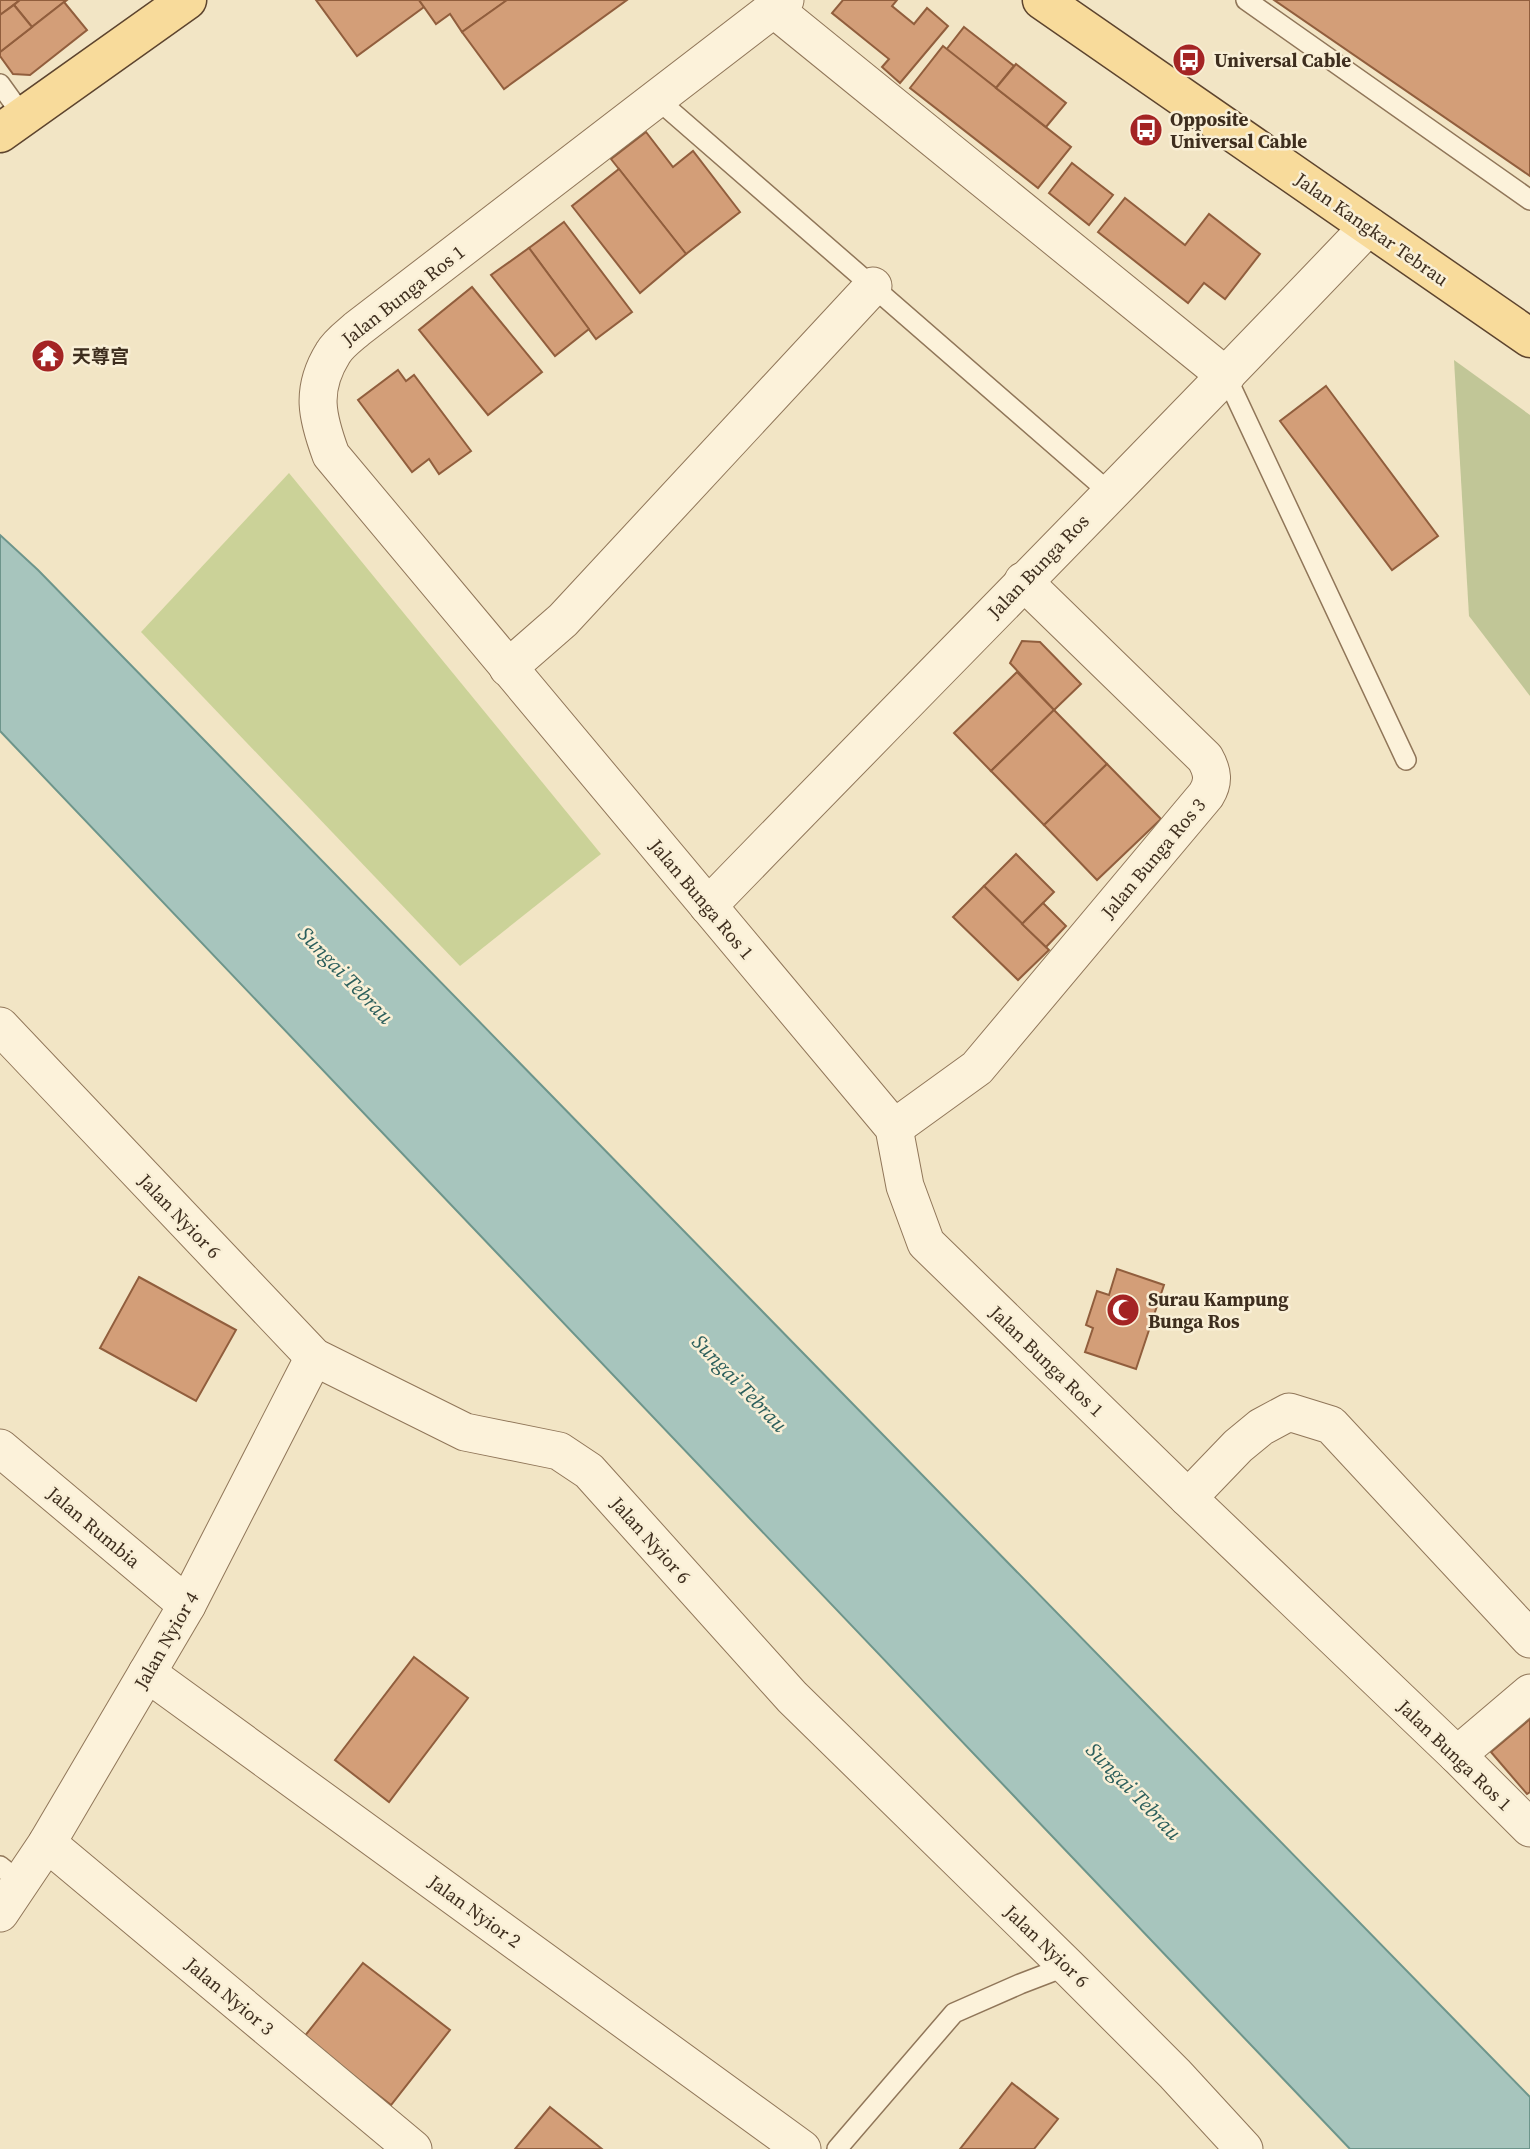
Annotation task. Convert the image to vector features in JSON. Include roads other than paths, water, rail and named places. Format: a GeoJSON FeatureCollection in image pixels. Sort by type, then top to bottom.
{"type":"FeatureCollection","features":[{"type":"Feature","properties":{"kind":"main road"},"geometry":{"type":"LineString","coordinates":[[11,124],[187,0]]}},
{"type":"Feature","properties":{"kind":"main road","name":"Jalan Kangkar Tebrau"},"geometry":{"type":"LineString","coordinates":[[1042,0],[1530,338]]}},
{"type":"Feature","properties":{"kind":"street","name":"Jalan Bunga Ros 1"},"geometry":{"type":"LineString","coordinates":[[779,5],[357,329],[334,351],[322,377],[316,403],[331,455],[894,1128],[905,1186],[926,1243],[1530,1828]]}},
{"type":"Feature","properties":{"kind":"street"},"geometry":{"type":"LineString","coordinates":[[779,5],[1226,376]]}},
{"type":"Feature","properties":{"kind":"street","name":"Jalan Bunga Ros"},"geometry":{"type":"LineString","coordinates":[[708,906],[1369,226]]}},
{"type":"Feature","properties":{"kind":"street"},"geometry":{"type":"LineString","coordinates":[[508,668],[563,620],[873,286]]}},
{"type":"Feature","properties":{"kind":"street","name":"Jalan Bunga Ros 3"},"geometry":{"type":"LineString","coordinates":[[894,1128],[977,1068],[1211,786],[1212,776],[1205,758],[1023,581]]}},
{"type":"Feature","properties":{"kind":"street","name":"Jalan Nyior 6"},"geometry":{"type":"LineString","coordinates":[[0,1026],[314,1357],[465,1432],[559,1451],[589,1471],[792,1697],[1068,1966],[1175,2074],[1244,2149]]}},
{"type":"Feature","properties":{"kind":"street","name":"Jalan Nyior 4"},"geometry":{"type":"LineString","coordinates":[[0,1913],[10,1874],[47,1843],[187,1605],[314,1357]]}},
{"type":"Feature","properties":{"kind":"street"},"geometry":{"type":"LineString","coordinates":[[1188,1498],[1261,1426],[1289,1412],[1331,1425],[1530,1639]]}},
{"type":"Feature","properties":{"kind":"street","name":"Jalan Rumbia"},"geometry":{"type":"LineString","coordinates":[[0,1448],[187,1605]]}},
{"type":"Feature","properties":{"kind":"street","name":"Jalan Nyior 2"},"geometry":{"type":"LineString","coordinates":[[147,1673],[802,2149]]}},
{"type":"Feature","properties":{"kind":"street"},"geometry":{"type":"LineString","coordinates":[[1457,1755],[1530,1693]]}},
{"type":"Feature","properties":{"kind":"street","name":"Jalan Nyior 3"},"geometry":{"type":"LineString","coordinates":[[47,1843],[413,2149]]}},
{"type":"Feature","properties":{"kind":"lane"},"geometry":{"type":"LineString","coordinates":[[1246,0],[1530,200]]}},
{"type":"Feature","properties":{"kind":"lane"},"geometry":{"type":"LineString","coordinates":[[0,83],[11,124]]}},
{"type":"Feature","properties":{"kind":"lane"},"geometry":{"type":"LineString","coordinates":[[657,99],[1110,492]]}},
{"type":"Feature","properties":{"kind":"lane"},"geometry":{"type":"LineString","coordinates":[[1226,376],[1406,760]]}},
{"type":"Feature","properties":{"kind":"lane"},"geometry":{"type":"LineString","coordinates":[[837,2149],[954,2012],[1068,1966]]}},
{"type":"Feature","properties":{"kind":"water","name":"Sungai Tebrau"},"geometry":{"type":"Polygon","coordinates":[[[0,535],[38,570],[1530,2097],[1530,2149],[1350,2149],[0,731],[0,535]]]}},
{"type":"Feature","properties":{"kind":"place","name":"Universal Cable"},"geometry":{"type":"Point","coordinates":[1189,60]}},
{"type":"Feature","properties":{"kind":"place","name":"Opposite Universal Cable"},"geometry":{"type":"Point","coordinates":[1146,130]}},
{"type":"Feature","properties":{"kind":"place","name":"天尊宫"},"geometry":{"type":"Point","coordinates":[48,356]}},
{"type":"Feature","properties":{"kind":"place","name":"Surau Kampung Bunga Ros"},"geometry":{"type":"Point","coordinates":[1123,1310]}}]}
